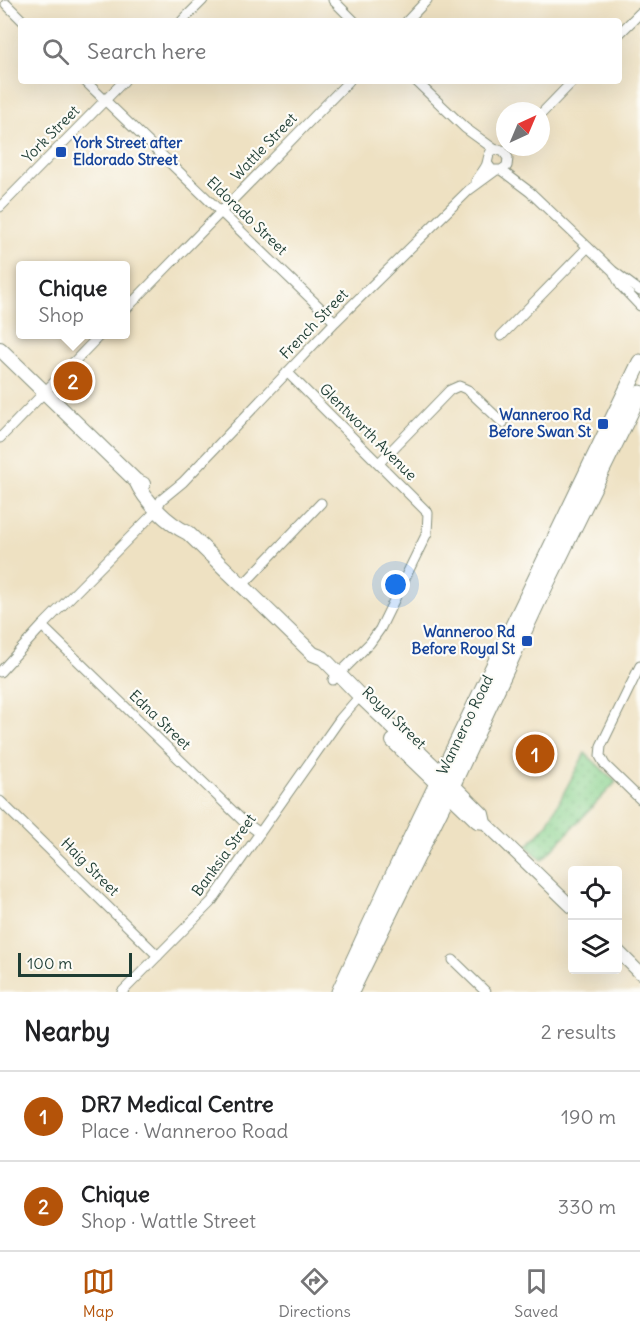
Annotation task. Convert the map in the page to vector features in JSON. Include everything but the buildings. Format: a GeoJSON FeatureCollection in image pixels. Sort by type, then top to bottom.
{"type":"FeatureCollection","features":[{"type":"Feature","properties":{"kind":"highway","name":"Wanneroo Road"},"geometry":{"type":"LineString","coordinates":[[351,992],[640,362]]}},
{"type":"Feature","properties":{"kind":"highway","name":"Wanneroo Road"},"geometry":{"type":"LineString","coordinates":[[339,992],[640,393]]}},
{"type":"Feature","properties":{"kind":"main road","name":"Royal Street"},"geometry":{"type":"LineString","coordinates":[[0,349],[136,481],[146,486],[161,504],[184,522],[189,533],[313,654],[316,664],[336,677],[445,784],[483,814],[485,823],[568,902]]}},
{"type":"Feature","properties":{"kind":"main road"},"geometry":{"type":"LineString","coordinates":[[622,955],[640,973]]}},
{"type":"Feature","properties":{"kind":"street"},"geometry":{"type":"LineString","coordinates":[[185,18],[203,0]]}},
{"type":"Feature","properties":{"kind":"street"},"geometry":{"type":"LineString","coordinates":[[333,0],[351,18]]}},
{"type":"Feature","properties":{"kind":"street"},"geometry":{"type":"LineString","coordinates":[[410,18],[427,0]]}},
{"type":"Feature","properties":{"kind":"street"},"geometry":{"type":"LineString","coordinates":[[5,5],[20,18]]}},
{"type":"Feature","properties":{"kind":"street"},"geometry":{"type":"LineString","coordinates":[[622,31],[640,13]]}},
{"type":"Feature","properties":{"kind":"street","name":"Eldorado Street"},"geometry":{"type":"LineString","coordinates":[[88,84],[335,322]]}},
{"type":"Feature","properties":{"kind":"street","name":"York Street"},"geometry":{"type":"LineString","coordinates":[[0,207],[121,84]]}},
{"type":"Feature","properties":{"kind":"street","name":"Wattle Street"},"geometry":{"type":"LineString","coordinates":[[130,306],[346,84]]}},
{"type":"Feature","properties":{"kind":"street"},"geometry":{"type":"LineString","coordinates":[[419,84],[465,128],[487,160],[503,165],[613,271],[640,291]]}},
{"type":"Feature","properties":{"kind":"street"},"geometry":{"type":"LineString","coordinates":[[550,105],[570,84]]}},
{"type":"Feature","properties":{"kind":"street"},"geometry":{"type":"LineString","coordinates":[[465,128],[496,146]]}},
{"type":"Feature","properties":{"kind":"street","name":"French Street"},"geometry":{"type":"LineString","coordinates":[[469,190],[487,160],[496,152]]}},
{"type":"Feature","properties":{"kind":"street"},"geometry":{"type":"LineString","coordinates":[[501,156],[503,165]]}},
{"type":"Feature","properties":{"kind":"street","name":"French Street"},"geometry":{"type":"LineString","coordinates":[[0,672],[335,322],[469,190],[503,165],[508,156]]}},
{"type":"Feature","properties":{"kind":"street"},"geometry":{"type":"LineString","coordinates":[[501,336],[588,247]]}},
{"type":"Feature","properties":{"kind":"street"},"geometry":{"type":"LineString","coordinates":[[613,271],[621,286],[640,306]]}},
{"type":"Feature","properties":{"kind":"street"},"geometry":{"type":"LineString","coordinates":[[0,438],[96,339]]}},
{"type":"Feature","properties":{"kind":"street","name":"Glentworth Avenue"},"geometry":{"type":"LineString","coordinates":[[287,372],[428,513],[427,533],[380,629],[370,643],[336,677]]}},
{"type":"Feature","properties":{"kind":"street"},"geometry":{"type":"LineString","coordinates":[[379,463],[450,390],[459,386],[468,390],[503,423]]}},
{"type":"Feature","properties":{"kind":"street"},"geometry":{"type":"LineString","coordinates":[[243,585],[321,503]]}},
{"type":"Feature","properties":{"kind":"street","name":"Edna Street"},"geometry":{"type":"LineString","coordinates":[[42,626],[242,820],[260,833]]}},
{"type":"Feature","properties":{"kind":"street"},"geometry":{"type":"LineString","coordinates":[[640,666],[602,746],[600,756],[605,765],[640,799]]}},
{"type":"Feature","properties":{"kind":"street","name":"Banksia Street"},"geometry":{"type":"LineString","coordinates":[[122,992],[212,901],[337,725],[343,722],[359,701]]}},
{"type":"Feature","properties":{"kind":"street","name":"Haig Street"},"geometry":{"type":"LineString","coordinates":[[0,801],[158,956]]}},
{"type":"Feature","properties":{"kind":"street"},"geometry":{"type":"LineString","coordinates":[[453,960],[486,992]]}},
{"type":"Feature","properties":{"kind":"green space"},"geometry":{"type":"Polygon","coordinates":[[[585,753],[616,782],[542,860],[527,846],[546,826],[585,753]]]}},
{"type":"Feature","properties":{"kind":"place","name":"York Street after Eldorado Street"},"geometry":{"type":"Point","coordinates":[61,152]}},
{"type":"Feature","properties":{"kind":"place","name":"Chique"},"geometry":{"type":"Point","coordinates":[73,381]}},
{"type":"Feature","properties":{"kind":"place","name":"Wanneroo Rd Before Swan St"},"geometry":{"type":"Point","coordinates":[603,424]}},
{"type":"Feature","properties":{"kind":"place","name":"Wanneroo Rd Before Royal St"},"geometry":{"type":"Point","coordinates":[527,641]}},
{"type":"Feature","properties":{"kind":"place","name":"DR7 Medical Centre"},"geometry":{"type":"Point","coordinates":[535,754]}}]}
